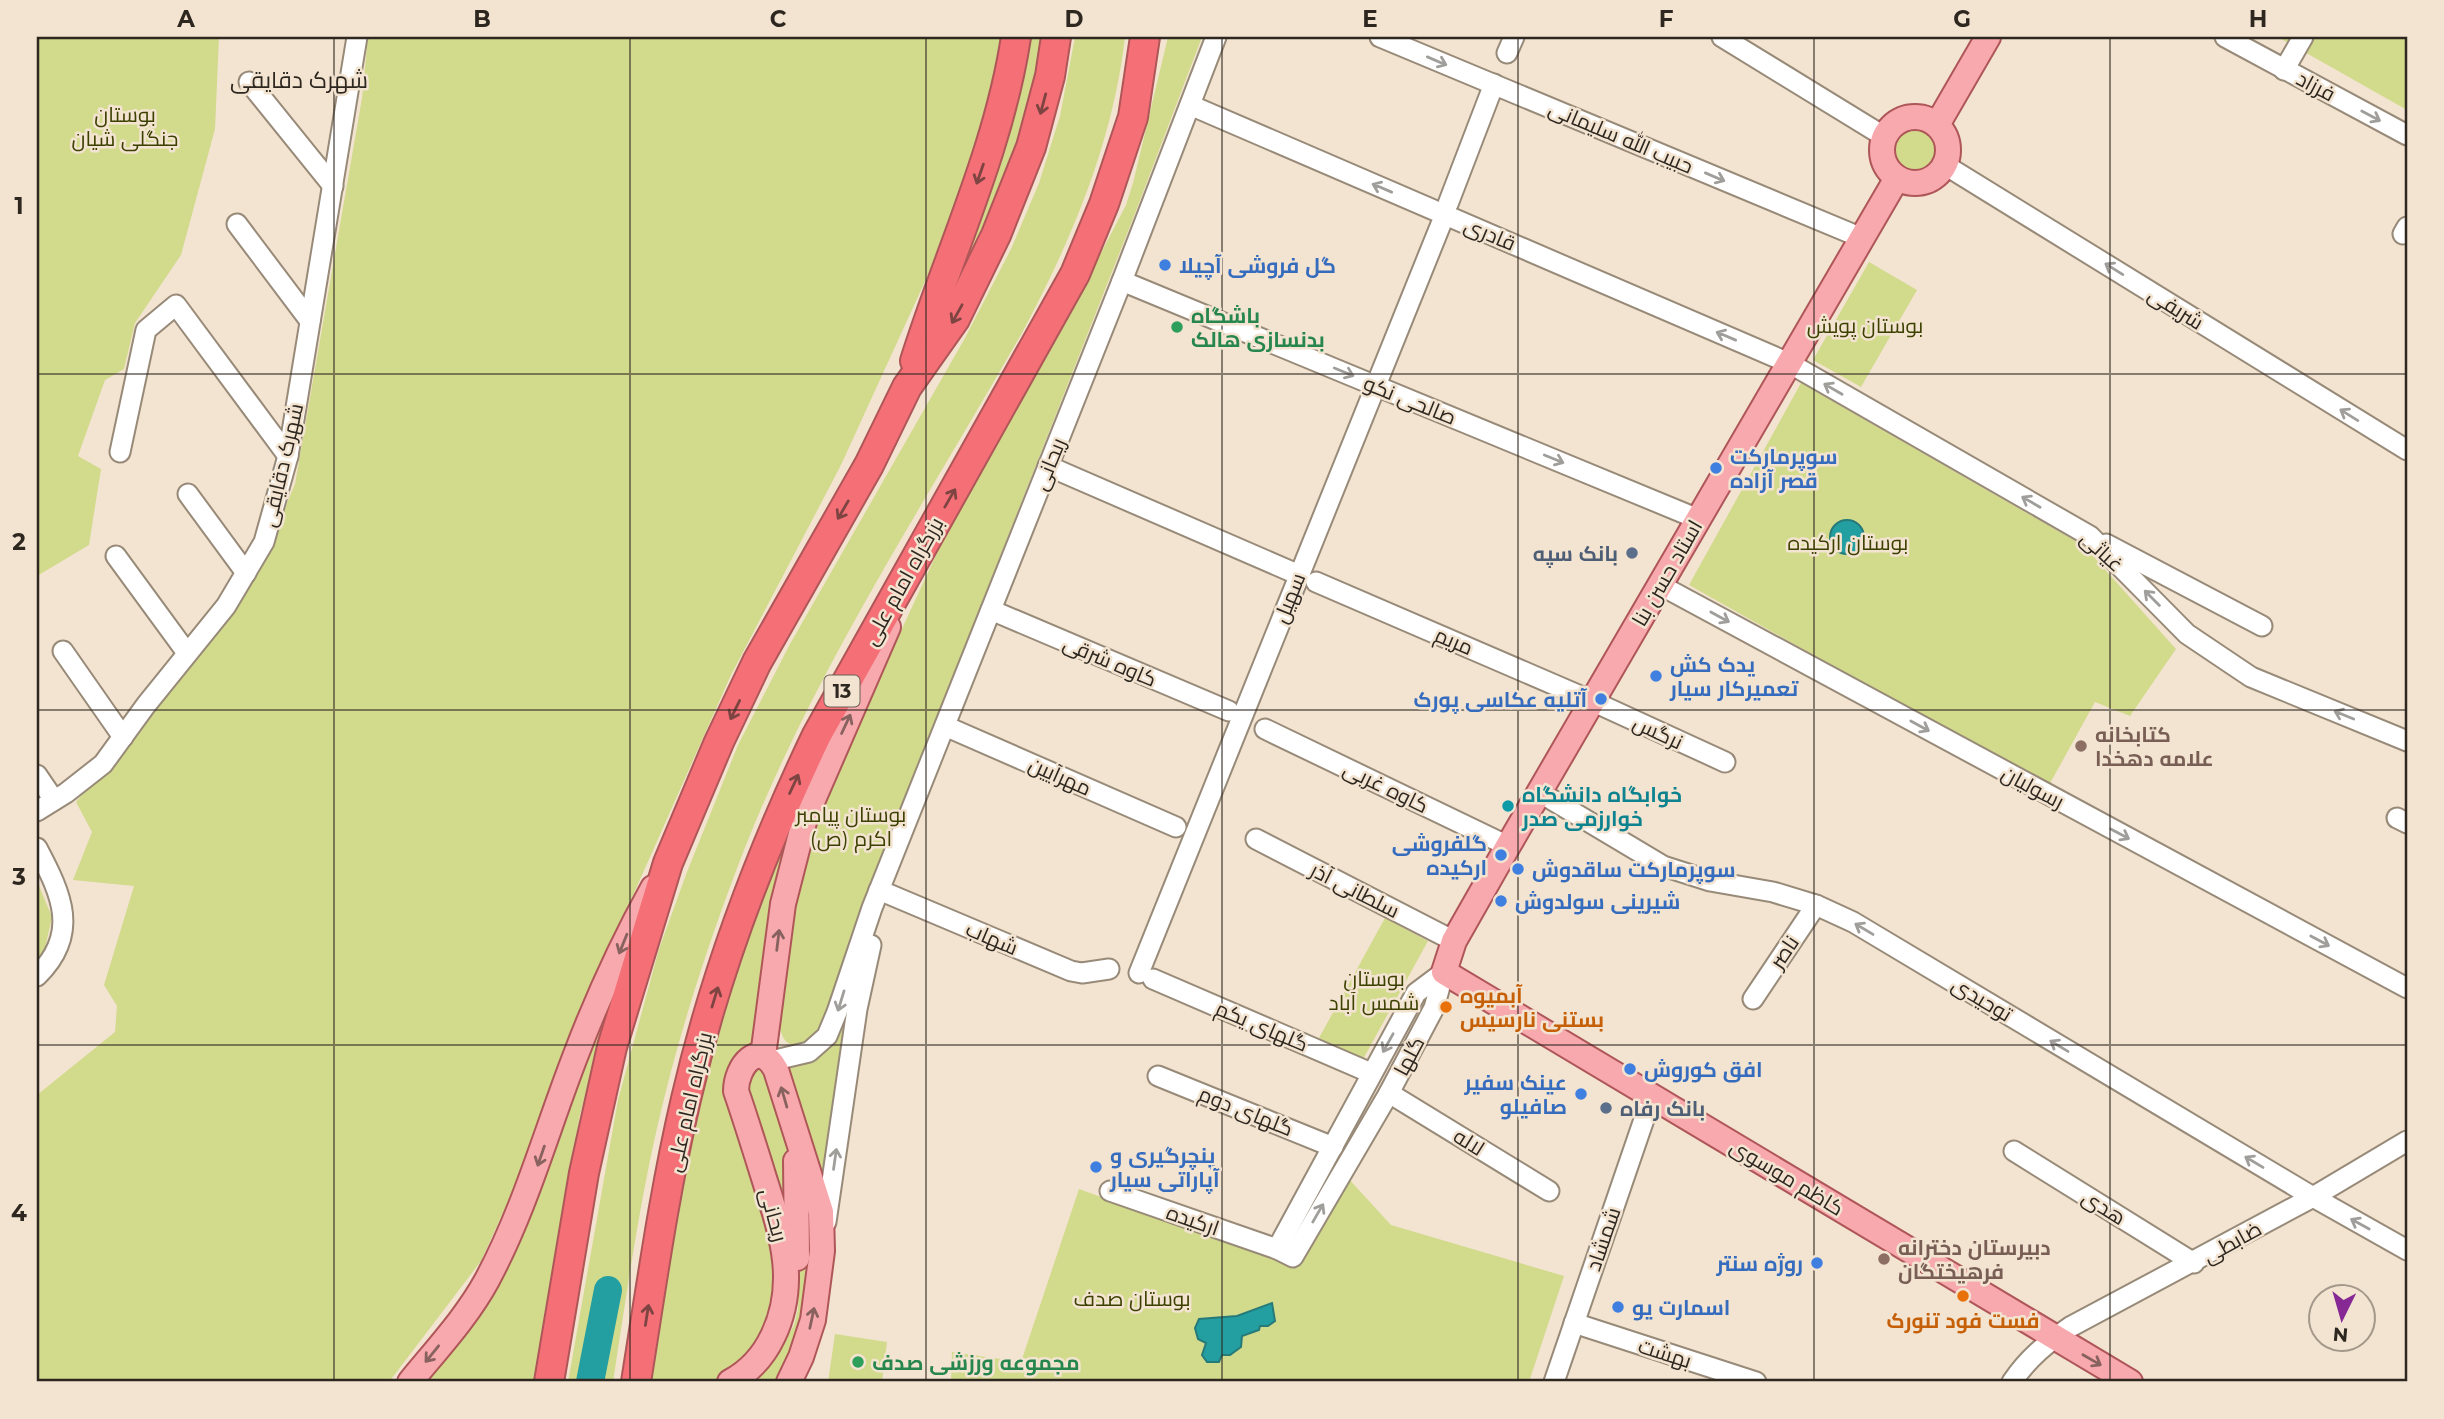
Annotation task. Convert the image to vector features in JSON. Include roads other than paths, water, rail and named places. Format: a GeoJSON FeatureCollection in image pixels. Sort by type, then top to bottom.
{"type":"FeatureCollection","features":[{"type":"Feature","properties":{"kind":"highway"},"geometry":{"type":"LineString","coordinates":[[549,1382],[584,1172],[612,1046],[668,863],[719,742],[757,662],[869,465],[907,387],[928,318],[997,122],[1016,37]]}},
{"type":"Feature","properties":{"kind":"highway"},"geometry":{"type":"LineString","coordinates":[[907,387],[955,319],[996,235],[1031,147],[1050,76],[1056,37]]}},
{"type":"Feature","properties":{"kind":"highway","name":"بزرگراه امام علی"},"geometry":{"type":"LineString","coordinates":[[636,1382],[655,1262],[686,1099],[736,925],[780,812],[817,735],[1075,274],[1104,204],[1133,117],[1144,37]]}},
{"type":"Feature","properties":{"kind":"highway"},"geometry":{"type":"LineString","coordinates":[[1133,117],[1160,37]]}},
{"type":"Feature","properties":{"kind":"main road"},"geometry":{"type":"LineString","coordinates":[[1937,125],[1988,37]]}},
{"type":"Feature","properties":{"kind":"main road"},"geometry":{"type":"LineString","coordinates":[[1917,117],[1937,125],[1948,144],[1945,165],[1929,180],[1908,182],[1897,178],[1884,161],[1882,150],[1885,137],[1896,122],[1917,117]]}},
{"type":"Feature","properties":{"kind":"main road","name":"استاد حسن بنا"},"geometry":{"type":"LineString","coordinates":[[1444,972],[1454,941],[1508,846],[1897,178]]}},
{"type":"Feature","properties":{"kind":"main road"},"geometry":{"type":"LineString","coordinates":[[767,1059],[783,904],[804,818],[875,660],[920,551]]}},
{"type":"Feature","properties":{"kind":"main road"},"geometry":{"type":"LineString","coordinates":[[410,1382],[486,1282],[521,1208],[575,1057],[626,936],[668,863]]}},
{"type":"Feature","properties":{"kind":"main road","name":"کاظم موسوی"},"geometry":{"type":"LineString","coordinates":[[1444,972],[2130,1382]]}},
{"type":"Feature","properties":{"kind":"main road","name":"ریحانی"},"geometry":{"type":"LineString","coordinates":[[730,1382],[754,1365],[769,1344],[785,1305],[787,1282],[782,1236],[736,1091],[736,1079],[745,1063],[753,1057],[767,1059],[821,1212],[822,1251],[813,1320],[801,1357],[789,1382]]}},
{"type":"Feature","properties":{"kind":"main road"},"geometry":{"type":"LineString","coordinates":[[747,1382],[765,1368],[781,1343],[796,1299],[798,1284],[794,1131]]}},
{"type":"Feature","properties":{"kind":"street","name":"شهرک دقایقی"},"geometry":{"type":"LineString","coordinates":[[37,811],[103,764],[187,653],[226,607],[264,542],[288,456],[357,37]]}},
{"type":"Feature","properties":{"kind":"street","name":"ریحانی"},"geometry":{"type":"LineString","coordinates":[[767,1059],[809,1052],[827,1036],[879,890],[1122,281],[1216,37]]}},
{"type":"Feature","properties":{"kind":"street","name":"حبیب الله سلیمانی"},"geometry":{"type":"LineString","coordinates":[[1380,37],[1862,238]]}},
{"type":"Feature","properties":{"kind":"street"},"geometry":{"type":"LineString","coordinates":[[1722,37],[1885,137]]}},
{"type":"Feature","properties":{"kind":"street","name":"فرزاد"},"geometry":{"type":"LineString","coordinates":[[2225,37],[2407,135]]}},
{"type":"Feature","properties":{"kind":"street"},"geometry":{"type":"LineString","coordinates":[[2284,70],[2303,37]]}},
{"type":"Feature","properties":{"kind":"street"},"geometry":{"type":"LineString","coordinates":[[249,82],[333,186]]}},
{"type":"Feature","properties":{"kind":"street"},"geometry":{"type":"LineString","coordinates":[[1448,204],[1494,84]]}},
{"type":"Feature","properties":{"kind":"street","name":"قادری"},"geometry":{"type":"LineString","coordinates":[[1190,106],[1789,363]]}},
{"type":"Feature","properties":{"kind":"street","name":"شریفی"},"geometry":{"type":"LineString","coordinates":[[1945,165],[2407,450]]}},
{"type":"Feature","properties":{"kind":"street"},"geometry":{"type":"LineString","coordinates":[[237,224],[310,321]]}},
{"type":"Feature","properties":{"kind":"street","name":"سهیل"},"geometry":{"type":"LineString","coordinates":[[1146,976],[1375,385],[1441,224]]}},
{"type":"Feature","properties":{"kind":"street","name":"صالحی نکو"},"geometry":{"type":"LineString","coordinates":[[1122,281],[1698,519]]}},
{"type":"Feature","properties":{"kind":"street"},"geometry":{"type":"LineString","coordinates":[[120,452],[146,330],[176,305],[288,456]]}},
{"type":"Feature","properties":{"kind":"street","name":"غیاثی"},"geometry":{"type":"LineString","coordinates":[[1789,363],[2090,536],[2187,634],[2251,677],[2407,741]]}},
{"type":"Feature","properties":{"kind":"street"},"geometry":{"type":"LineString","coordinates":[[1048,466],[1290,570]]}},
{"type":"Feature","properties":{"kind":"street"},"geometry":{"type":"LineString","coordinates":[[188,494],[246,573]]}},
{"type":"Feature","properties":{"kind":"street"},"geometry":{"type":"LineString","coordinates":[[2090,536],[2262,626]]}},
{"type":"Feature","properties":{"kind":"street"},"geometry":{"type":"LineString","coordinates":[[116,556],[187,653]]}},
{"type":"Feature","properties":{"kind":"street","name":"مریم"},"geometry":{"type":"LineString","coordinates":[[1316,582],[1592,701]]}},
{"type":"Feature","properties":{"kind":"street","name":"رسولیان"},"geometry":{"type":"LineString","coordinates":[[1660,585],[2407,988]]}},
{"type":"Feature","properties":{"kind":"street","name":"کاوه شرقی"},"geometry":{"type":"LineString","coordinates":[[991,610],[1229,711]]}},
{"type":"Feature","properties":{"kind":"street"},"geometry":{"type":"LineString","coordinates":[[63,651],[123,737]]}},
{"type":"Feature","properties":{"kind":"street","name":"نرگس"},"geometry":{"type":"LineString","coordinates":[[1592,701],[1725,762]]}},
{"type":"Feature","properties":{"kind":"street","name":"مهرآیین"},"geometry":{"type":"LineString","coordinates":[[945,726],[1176,827]]}},
{"type":"Feature","properties":{"kind":"street","name":"کاوه غربی"},"geometry":{"type":"LineString","coordinates":[[1265,729],[1508,846]]}},
{"type":"Feature","properties":{"kind":"street"},"geometry":{"type":"LineString","coordinates":[[37,775],[54,800]]}},
{"type":"Feature","properties":{"kind":"street","name":"توحیدی"},"geometry":{"type":"LineString","coordinates":[[1539,792],[1663,866],[1710,881],[1773,892],[1816,905],[1853,922],[2313,1197],[2407,1250]]}},
{"type":"Feature","properties":{"kind":"street","name":"سلطانی آذر"},"geometry":{"type":"LineString","coordinates":[[1256,839],[1454,941]]}},
{"type":"Feature","properties":{"kind":"street"},"geometry":{"type":"LineString","coordinates":[[37,848],[52,875],[63,905],[63,937],[51,962],[37,976]]}},
{"type":"Feature","properties":{"kind":"street","name":"ریحانی"},"geometry":{"type":"LineString","coordinates":[[822,1251],[856,1009],[881,911],[879,890]]}},
{"type":"Feature","properties":{"kind":"street","name":"شهاب"},"geometry":{"type":"LineString","coordinates":[[879,890],[1071,971],[1082,973],[1109,969]]}},
{"type":"Feature","properties":{"kind":"street","name":"ناصر"},"geometry":{"type":"LineString","coordinates":[[1753,999],[1816,905]]}},
{"type":"Feature","properties":{"kind":"street","name":"گلها"},"geometry":{"type":"LineString","coordinates":[[1444,972],[1434,1008],[1390,1093],[1293,1257],[1277,1249],[1416,993],[1444,972]]}},
{"type":"Feature","properties":{"kind":"street","name":"گلهای یکم"},"geometry":{"type":"LineString","coordinates":[[1146,976],[1371,1073]]}},
{"type":"Feature","properties":{"kind":"street","name":"گلهای دوم"},"geometry":{"type":"LineString","coordinates":[[1158,1076],[1333,1147]]}},
{"type":"Feature","properties":{"kind":"street","name":"لاله"},"geometry":{"type":"LineString","coordinates":[[1390,1093],[1549,1191]]}},
{"type":"Feature","properties":{"kind":"street","name":"شمشاد"},"geometry":{"type":"LineString","coordinates":[[1554,1382],[1652,1096]]}},
{"type":"Feature","properties":{"kind":"street","name":"ضابطی"},"geometry":{"type":"LineString","coordinates":[[2012,1382],[2028,1360],[2054,1338],[2088,1317],[2194,1263],[2407,1141]]}},
{"type":"Feature","properties":{"kind":"street","name":"هدی"},"geometry":{"type":"LineString","coordinates":[[2014,1151],[2194,1263]]}},
{"type":"Feature","properties":{"kind":"street","name":"ارکیده"},"geometry":{"type":"LineString","coordinates":[[1110,1191],[1277,1249]]}},
{"type":"Feature","properties":{"kind":"street","name":"بهشت"},"geometry":{"type":"LineString","coordinates":[[1574,1323],[1756,1382]]}},
{"type":"Feature","properties":{"kind":"water"},"geometry":{"type":"Polygon","coordinates":[[[1847,520],[1859,525],[1864,537],[1859,549],[1847,554],[1835,549],[1830,537],[1835,525],[1847,520]]]}},
{"type":"Feature","properties":{"kind":"water"},"geometry":{"type":"Polygon","coordinates":[[[1272,1303],[1275,1321],[1242,1336],[1241,1347],[1230,1355],[1222,1355],[1219,1362],[1207,1362],[1202,1355],[1206,1343],[1198,1339],[1195,1328],[1199,1319],[1237,1316],[1272,1303]]]}},
{"type":"Feature","properties":{"kind":"waterway"},"geometry":{"type":"LineString","coordinates":[[590,1382],[608,1290]]}},
{"type":"Feature","properties":{"kind":"place","name":"گل فروشی آچیلا"},"geometry":{"type":"Point","coordinates":[1165,265]}},
{"type":"Feature","properties":{"kind":"place","name":"باشگاه بدنسازی هالک"},"geometry":{"type":"Point","coordinates":[1177,327]}},
{"type":"Feature","properties":{"kind":"place","name":"سوپرمارکت قصر آزاده"},"geometry":{"type":"Point","coordinates":[1716,468]}},
{"type":"Feature","properties":{"kind":"place","name":"بانک سپه"},"geometry":{"type":"Point","coordinates":[1632,553]}},
{"type":"Feature","properties":{"kind":"place","name":"یدک کش تعمیرکار سیار"},"geometry":{"type":"Point","coordinates":[1656,676]}},
{"type":"Feature","properties":{"kind":"place","name":"آتلیه عکاسی پورک"},"geometry":{"type":"Point","coordinates":[1601,699]}},
{"type":"Feature","properties":{"kind":"place","name":"کتابخانه علامه دهخدا"},"geometry":{"type":"Point","coordinates":[2081,746]}},
{"type":"Feature","properties":{"kind":"place","name":"خوابگاه دانشگاه خوارزمی صدر"},"geometry":{"type":"Point","coordinates":[1508,806]}},
{"type":"Feature","properties":{"kind":"place","name":"گلفروشی ارکیده"},"geometry":{"type":"Point","coordinates":[1501,855]}},
{"type":"Feature","properties":{"kind":"place","name":"سوپرمارکت ساقدوش"},"geometry":{"type":"Point","coordinates":[1518,869]}},
{"type":"Feature","properties":{"kind":"place","name":"شیرینی سولدوش"},"geometry":{"type":"Point","coordinates":[1501,901]}},
{"type":"Feature","properties":{"kind":"place","name":"آبمیوه بستنی نارسیس"},"geometry":{"type":"Point","coordinates":[1446,1007]}},
{"type":"Feature","properties":{"kind":"place","name":"افق کوروش"},"geometry":{"type":"Point","coordinates":[1630,1069]}},
{"type":"Feature","properties":{"kind":"place","name":"عینک سفیر صافیلو"},"geometry":{"type":"Point","coordinates":[1581,1094]}},
{"type":"Feature","properties":{"kind":"place","name":"بانک رفاه"},"geometry":{"type":"Point","coordinates":[1606,1108]}},
{"type":"Feature","properties":{"kind":"place","name":"پنچرگیری و آپاراتی سیار"},"geometry":{"type":"Point","coordinates":[1096,1167]}},
{"type":"Feature","properties":{"kind":"place","name":"دبیرستان دخترانه فرهیختگان"},"geometry":{"type":"Point","coordinates":[1884,1259]}},
{"type":"Feature","properties":{"kind":"place","name":"روژه سنتر"},"geometry":{"type":"Point","coordinates":[1817,1263]}},
{"type":"Feature","properties":{"kind":"place","name":"فست فود تنورک"},"geometry":{"type":"Point","coordinates":[1963,1296]}},
{"type":"Feature","properties":{"kind":"place","name":"اسمارت یو"},"geometry":{"type":"Point","coordinates":[1618,1307]}},
{"type":"Feature","properties":{"kind":"place","name":"مجموعه ورزشی صدف"},"geometry":{"type":"Point","coordinates":[858,1362]}},
{"type":"Feature","properties":{"kind":"district","name":"شهرک دقایقی"},"geometry":{"type":"Point","coordinates":[299,80]}},
{"type":"Feature","properties":{"kind":"park label","name":"بوستان جنگلی شیان"},"geometry":{"type":"Point","coordinates":[125,126]}},
{"type":"Feature","properties":{"kind":"park label","name":"بوستان پویش"},"geometry":{"type":"Point","coordinates":[1865,325]}},
{"type":"Feature","properties":{"kind":"park label","name":"بوستان ارکیده"},"geometry":{"type":"Point","coordinates":[1848,542]}},
{"type":"Feature","properties":{"kind":"park label","name":"بوستان پیامبر اکرم (ص)"},"geometry":{"type":"Point","coordinates":[851,826]}},
{"type":"Feature","properties":{"kind":"park label","name":"بوستان شمس آباد"},"geometry":{"type":"Point","coordinates":[1374,990]}},
{"type":"Feature","properties":{"kind":"park label","name":"بوستان صدف"},"geometry":{"type":"Point","coordinates":[1132,1298]}}]}
